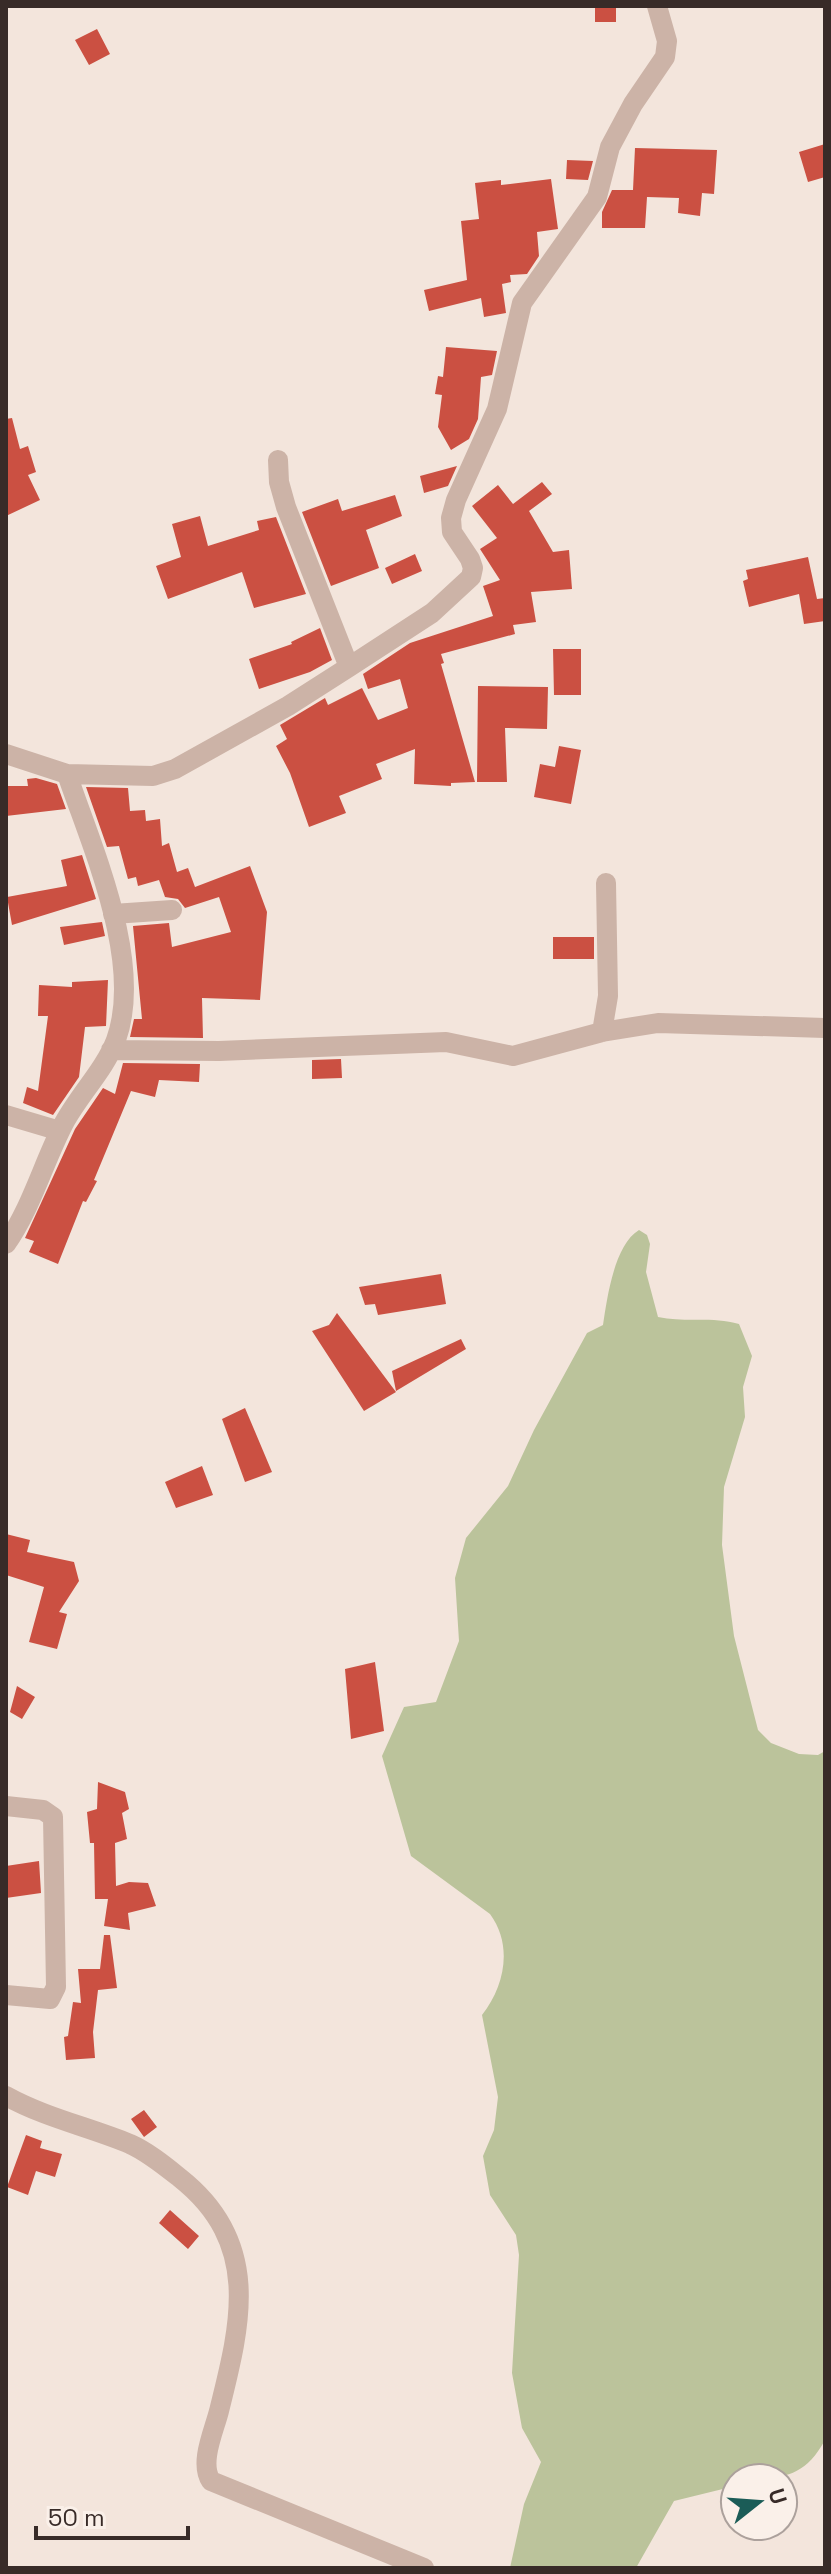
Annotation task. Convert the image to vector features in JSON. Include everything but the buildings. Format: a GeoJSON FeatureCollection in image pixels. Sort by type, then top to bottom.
{"type":"FeatureCollection","features":[{"type":"Feature","properties":{"kind":"street"},"geometry":{"type":"LineString","coordinates":[[6,754],[67,774],[153,776],[175,769],[288,706],[349,667],[432,613],[471,577],[473,568],[470,559],[452,532],[451,518],[456,500],[497,409],[522,303],[597,197],[610,147],[633,104],[665,57],[667,41],[657,6]]}},
{"type":"Feature","properties":{"kind":"street"},"geometry":{"type":"LineString","coordinates":[[278,460],[279,482],[286,507],[349,667]]}},
{"type":"Feature","properties":{"kind":"street"},"geometry":{"type":"LineString","coordinates":[[6,1244],[60,1131],[111,1050],[120,1024],[123,993],[113,914],[67,774]]}},
{"type":"Feature","properties":{"kind":"street"},"geometry":{"type":"LineString","coordinates":[[602,1032],[608,996],[606,883]]}},
{"type":"Feature","properties":{"kind":"street"},"geometry":{"type":"LineString","coordinates":[[113,914],[172,910]]}},
{"type":"Feature","properties":{"kind":"street"},"geometry":{"type":"LineString","coordinates":[[111,1050],[219,1051],[446,1042],[513,1056],[602,1032],[658,1023],[825,1028]]}},
{"type":"Feature","properties":{"kind":"street"},"geometry":{"type":"LineString","coordinates":[[6,1115],[60,1131]]}},
{"type":"Feature","properties":{"kind":"street"},"geometry":{"type":"LineString","coordinates":[[6,1806],[43,1810],[53,1817],[56,1987],[50,1999],[6,1995]]}},
{"type":"Feature","properties":{"kind":"street"},"geometry":{"type":"LineString","coordinates":[[6,2096],[64,2123],[147,2153],[191,2186],[227,2234],[238,2258],[239,2307],[226,2382],[206,2464],[211,2481],[424,2568]]}},
{"type":"Feature","properties":{"kind":"green space"},"geometry":{"type":"Polygon","coordinates":[[[639,1230],[647,1235],[650,1244],[646,1272],[658,1317],[739,1324],[752,1356],[743,1387],[745,1417],[724,1487],[722,1545],[734,1636],[758,1730],[771,1743],[799,1754],[818,1755],[825,1751],[825,2440],[807,2464],[799,2469],[799,2462],[719,2462],[719,2490],[674,2501],[636,2568],[510,2568],[524,2504],[541,2462],[522,2428],[512,2373],[519,2255],[516,2235],[490,2195],[483,2156],[494,2130],[498,2097],[482,2015],[501,1978],[502,1939],[490,1914],[411,1856],[382,1756],[404,1707],[436,1702],[459,1641],[455,1578],[466,1538],[508,1486],[534,1430],[587,1333],[603,1325],[618,1260],[630,1237],[639,1230]]]}}]}
